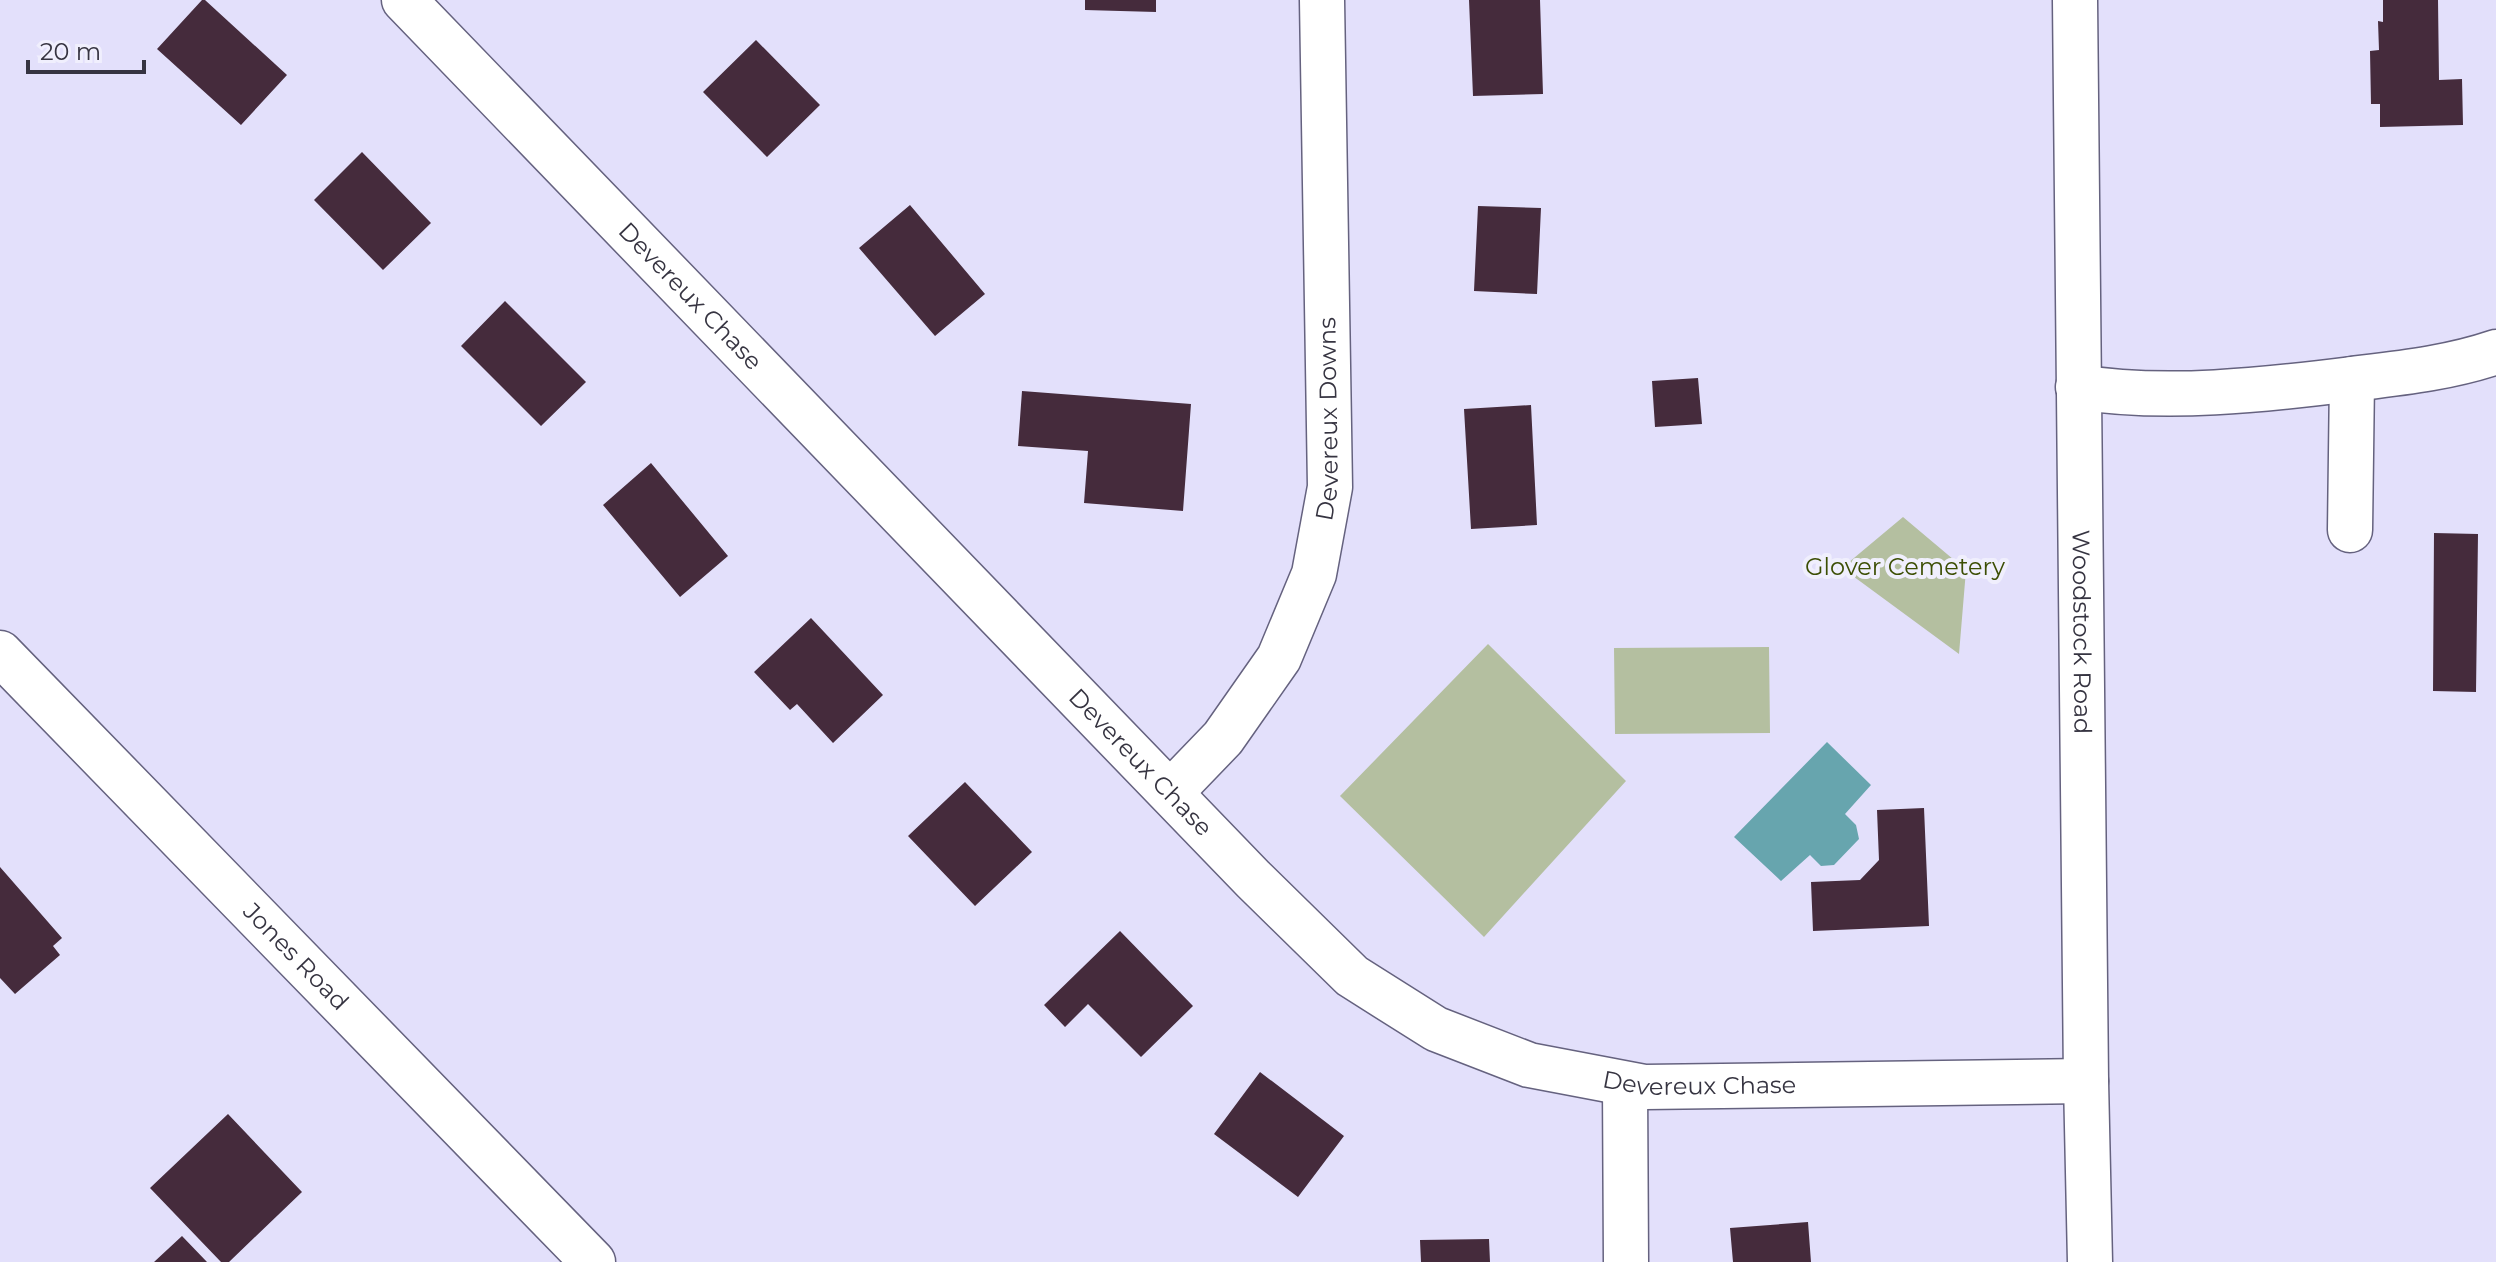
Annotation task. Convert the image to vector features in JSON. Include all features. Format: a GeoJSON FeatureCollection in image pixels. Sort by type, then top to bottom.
{"type":"FeatureCollection","features":[{"type":"Feature","properties":{"kind":"street","name":"Devereux Chase"},"geometry":{"type":"LineString","coordinates":[[404,0],[1253,879],[1352,976],[1436,1029],[1529,1065],[1625,1085],[2086,1081]]}},
{"type":"Feature","properties":{"kind":"street","name":"Devereux Downs"},"geometry":{"type":"LineString","coordinates":[[1171,792],[1223,738],[1279,658],[1314,574],[1330,487],[1322,0]]}},
{"type":"Feature","properties":{"kind":"street","name":"Woodstock Road"},"geometry":{"type":"LineString","coordinates":[[2075,0],[2090,1262]]}},
{"type":"Feature","properties":{"kind":"street"},"geometry":{"type":"LineString","coordinates":[[2078,387],[2116,393],[2166,393],[2303,386],[2419,371],[2496,352]]}},
{"type":"Feature","properties":{"kind":"street"},"geometry":{"type":"LineString","coordinates":[[2350,530],[2352,379]]}},
{"type":"Feature","properties":{"kind":"street","name":"Jones Road"},"geometry":{"type":"LineString","coordinates":[[0,653],[593,1262]]}},
{"type":"Feature","properties":{"kind":"street"},"geometry":{"type":"LineString","coordinates":[[1625,1085],[1626,1262]]}},
{"type":"Feature","properties":{"kind":"green space","name":"Glover Cemetery"},"geometry":{"type":"Polygon","coordinates":[[[1903,517],[1966,570],[1959,654],[1842,568],[1903,517]]]}},
{"type":"Feature","properties":{"kind":"green space"},"geometry":{"type":"Polygon","coordinates":[[[1488,644],[1626,781],[1484,937],[1340,796],[1488,644]]]}},
{"type":"Feature","properties":{"kind":"green space"},"geometry":{"type":"Polygon","coordinates":[[[1769,647],[1770,733],[1615,734],[1614,648],[1769,647]]]}},
{"type":"Feature","properties":{"kind":"shaded area"},"geometry":{"type":"Polygon","coordinates":[[[1827,742],[1871,785],[1845,814],[1856,825],[1859,839],[1834,865],[1821,866],[1810,855],[1781,881],[1734,837],[1827,742]]]}},
{"type":"Feature","properties":{"kind":"building"},"geometry":{"type":"Polygon","coordinates":[[[202,0],[287,75],[241,125],[157,49],[202,0]]]}},
{"type":"Feature","properties":{"kind":"building"},"geometry":{"type":"Polygon","coordinates":[[[1085,0],[1156,0],[1156,12],[1085,10],[1085,0]]]}},
{"type":"Feature","properties":{"kind":"building"},"geometry":{"type":"Polygon","coordinates":[[[1469,0],[1540,0],[1543,94],[1473,96],[1469,0]]]}},
{"type":"Feature","properties":{"kind":"building"},"geometry":{"type":"Polygon","coordinates":[[[2383,0],[2438,0],[2439,80],[2462,79],[2463,125],[2380,127],[2380,104],[2371,104],[2370,51],[2379,50],[2378,21],[2383,22],[2383,0]]]}},
{"type":"Feature","properties":{"kind":"building"},"geometry":{"type":"Polygon","coordinates":[[[756,40],[820,105],[767,157],[703,92],[756,40]]]}},
{"type":"Feature","properties":{"kind":"building"},"geometry":{"type":"Polygon","coordinates":[[[362,152],[431,223],[383,270],[314,200],[362,152]]]}},
{"type":"Feature","properties":{"kind":"building"},"geometry":{"type":"Polygon","coordinates":[[[910,205],[985,294],[935,336],[859,248],[910,205]]]}},
{"type":"Feature","properties":{"kind":"building"},"geometry":{"type":"Polygon","coordinates":[[[1478,206],[1541,208],[1537,294],[1474,291],[1478,206]]]}},
{"type":"Feature","properties":{"kind":"building"},"geometry":{"type":"Polygon","coordinates":[[[505,301],[586,382],[541,426],[461,346],[505,301]]]}},
{"type":"Feature","properties":{"kind":"building"},"geometry":{"type":"Polygon","coordinates":[[[1698,378],[1702,424],[1655,427],[1652,381],[1698,378]]]}},
{"type":"Feature","properties":{"kind":"building"},"geometry":{"type":"Polygon","coordinates":[[[1022,391],[1191,404],[1183,511],[1084,503],[1088,451],[1018,446],[1022,391]]]}},
{"type":"Feature","properties":{"kind":"building"},"geometry":{"type":"Polygon","coordinates":[[[1531,405],[1537,525],[1471,529],[1464,409],[1531,405]]]}},
{"type":"Feature","properties":{"kind":"building"},"geometry":{"type":"Polygon","coordinates":[[[651,463],[728,556],[680,597],[603,505],[651,463]]]}},
{"type":"Feature","properties":{"kind":"building"},"geometry":{"type":"Polygon","coordinates":[[[2434,533],[2478,534],[2476,692],[2433,691],[2434,533]]]}},
{"type":"Feature","properties":{"kind":"building"},"geometry":{"type":"Polygon","coordinates":[[[811,618],[883,695],[833,743],[797,704],[790,710],[754,672],[811,618]]]}},
{"type":"Feature","properties":{"kind":"building"},"geometry":{"type":"Polygon","coordinates":[[[965,782],[1032,852],[975,906],[908,836],[965,782]]]}},
{"type":"Feature","properties":{"kind":"building"},"geometry":{"type":"Polygon","coordinates":[[[1924,808],[1929,926],[1813,931],[1811,882],[1860,880],[1879,860],[1877,810],[1924,808]]]}},
{"type":"Feature","properties":{"kind":"building"},"geometry":{"type":"Polygon","coordinates":[[[0,867],[62,938],[53,946],[60,955],[15,994],[0,978],[0,867]]]}},
{"type":"Feature","properties":{"kind":"building"},"geometry":{"type":"Polygon","coordinates":[[[1120,931],[1193,1006],[1141,1057],[1088,1004],[1065,1027],[1044,1005],[1120,931]]]}},
{"type":"Feature","properties":{"kind":"building"},"geometry":{"type":"Polygon","coordinates":[[[1260,1072],[1344,1136],[1298,1197],[1214,1134],[1260,1072]]]}},
{"type":"Feature","properties":{"kind":"building"},"geometry":{"type":"Polygon","coordinates":[[[228,1114],[302,1192],[229,1262],[221,1262],[150,1188],[228,1114]]]}},
{"type":"Feature","properties":{"kind":"building"},"geometry":{"type":"Polygon","coordinates":[[[1808,1222],[1811,1262],[1733,1262],[1730,1228],[1808,1222]]]}},
{"type":"Feature","properties":{"kind":"building"},"geometry":{"type":"Polygon","coordinates":[[[182,1236],[207,1262],[154,1262],[182,1236]]]}},
{"type":"Feature","properties":{"kind":"building"},"geometry":{"type":"Polygon","coordinates":[[[1489,1239],[1490,1262],[1421,1262],[1420,1240],[1489,1239]]]}}]}
